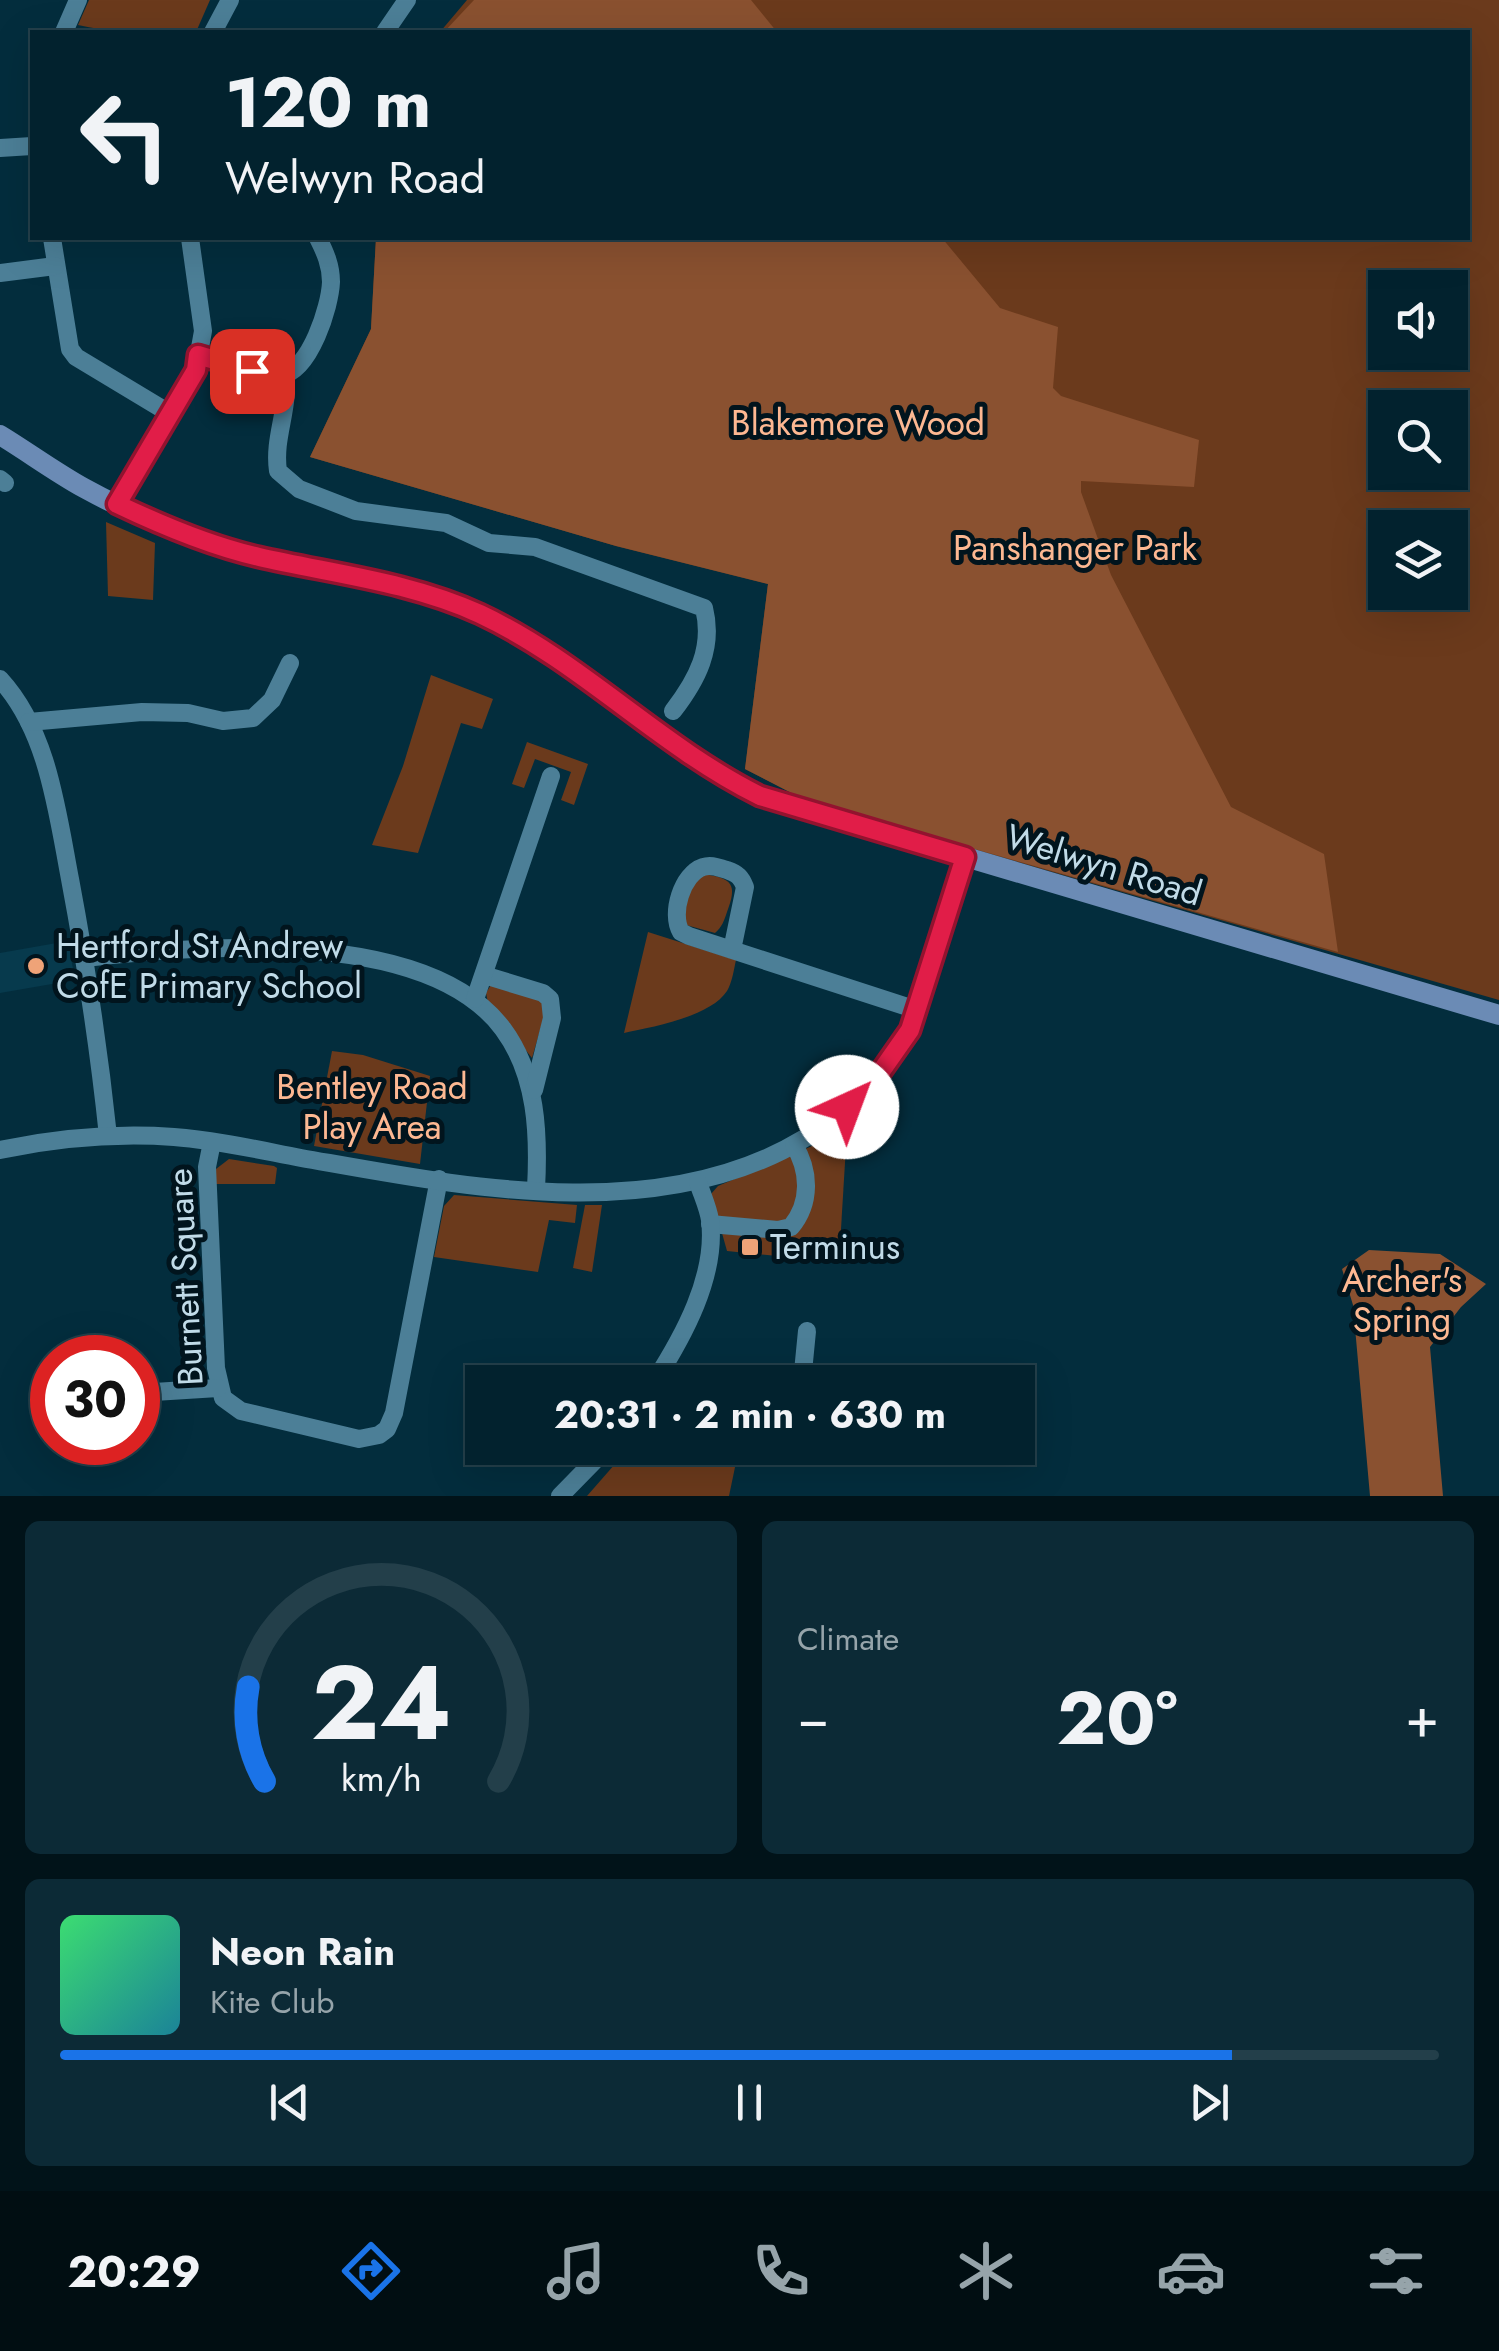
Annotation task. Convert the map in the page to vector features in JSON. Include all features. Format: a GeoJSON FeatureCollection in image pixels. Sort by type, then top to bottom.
{"type":"FeatureCollection","features":[{"type":"Feature","properties":{"kind":"main road","name":"Welwyn Road"},"geometry":{"type":"LineString","coordinates":[[2,440],[82,487],[222,547],[346,572],[477,613],[564,661],[680,750],[747,789],[1499,1016]]}},
{"type":"Feature","properties":{"kind":"street"},"geometry":{"type":"LineString","coordinates":[[65,30],[78,0]]}},
{"type":"Feature","properties":{"kind":"street"},"geometry":{"type":"LineString","coordinates":[[214,30],[230,0]]}},
{"type":"Feature","properties":{"kind":"street"},"geometry":{"type":"LineString","coordinates":[[386,30],[408,0]]}},
{"type":"Feature","properties":{"kind":"street"},"geometry":{"type":"LineString","coordinates":[[0,148],[30,146]]}},
{"type":"Feature","properties":{"kind":"street"},"geometry":{"type":"LineString","coordinates":[[52,240],[70,348],[76,357],[169,413]]}},
{"type":"Feature","properties":{"kind":"street"},"geometry":{"type":"LineString","coordinates":[[117,504],[196,370],[203,332],[190,240]]}},
{"type":"Feature","properties":{"kind":"street"},"geometry":{"type":"LineString","coordinates":[[198,355],[252,371],[284,375],[303,362],[328,303],[328,258],[319,240]]}},
{"type":"Feature","properties":{"kind":"street"},"geometry":{"type":"LineString","coordinates":[[0,273],[56,266]]}},
{"type":"Feature","properties":{"kind":"street"},"geometry":{"type":"LineString","coordinates":[[284,375],[287,396],[276,453],[278,471],[299,489],[356,512],[446,523],[489,543],[535,547],[704,608],[705,648],[699,674],[673,711]]}},
{"type":"Feature","properties":{"kind":"street"},"geometry":{"type":"LineString","coordinates":[[29,722],[142,712],[188,713],[224,720],[253,718],[272,700],[290,663]]}},
{"type":"Feature","properties":{"kind":"street"},"geometry":{"type":"LineString","coordinates":[[0,679],[29,722],[55,807],[84,958],[108,1136]]}},
{"type":"Feature","properties":{"kind":"street"},"geometry":{"type":"LineString","coordinates":[[475,999],[551,776]]}},
{"type":"Feature","properties":{"kind":"street"},"geometry":{"type":"LineString","coordinates":[[0,1150],[108,1136],[171,1137],[439,1179],[536,1189],[614,1192],[698,1182],[794,1145],[829,1122],[865,1089],[899,1046],[917,1010],[965,857]]}},
{"type":"Feature","properties":{"kind":"street"},"geometry":{"type":"LineString","coordinates":[[732,950],[745,886],[737,874],[710,865],[702,867],[689,877],[677,907],[676,926],[689,936],[732,950],[917,1010]]}},
{"type":"Feature","properties":{"kind":"street"},"geometry":{"type":"LineString","coordinates":[[84,958],[238,948],[330,954],[415,970],[475,999],[504,1030],[532,1096]]}},
{"type":"Feature","properties":{"kind":"street"},"geometry":{"type":"LineString","coordinates":[[484,975],[550,998],[552,1018],[532,1096],[536,1189]]}},
{"type":"Feature","properties":{"kind":"street","name":"Burnett Square"},"geometry":{"type":"LineString","coordinates":[[212,1142],[207,1167],[218,1388],[233,1408],[348,1437],[368,1439],[386,1429],[394,1413],[439,1179]]}},
{"type":"Feature","properties":{"kind":"street"},"geometry":{"type":"LineString","coordinates":[[710,1224],[778,1230],[791,1227],[803,1209],[806,1194],[805,1170],[794,1145]]}},
{"type":"Feature","properties":{"kind":"street"},"geometry":{"type":"LineString","coordinates":[[664,1365],[700,1290],[710,1224],[698,1182]]}},
{"type":"Feature","properties":{"kind":"street"},"geometry":{"type":"LineString","coordinates":[[804,1365],[807,1331]]}},
{"type":"Feature","properties":{"kind":"street"},"geometry":{"type":"LineString","coordinates":[[160,1391],[218,1388]]}},
{"type":"Feature","properties":{"kind":"street"},"geometry":{"type":"LineString","coordinates":[[560,1496],[590,1465]]}},
{"type":"Feature","properties":{"kind":"shaded area","name":"Hertford St Andrew CofE Primary School"},"geometry":{"type":"Polygon","coordinates":[[[68,941],[75,980],[0,993],[0,953],[68,941]]]}},
{"type":"Feature","properties":{"kind":"green space"},"geometry":{"type":"Polygon","coordinates":[[[89,0],[210,0],[197,30],[107,30],[78,25],[89,0]]]}},
{"type":"Feature","properties":{"kind":"green space","name":"Panshanger Park"},"geometry":{"type":"Polygon","coordinates":[[[467,0],[1499,0],[1499,1000],[809,802],[745,769],[768,584],[616,546],[310,457],[371,329],[376,240],[1470,240],[1470,30],[442,30],[467,0]]]}},
{"type":"Feature","properties":{"kind":"green space"},"geometry":{"type":"Polygon","coordinates":[[[474,0],[751,0],[775,30],[446,30],[474,0]]]}},
{"type":"Feature","properties":{"kind":"green space","name":"Blakemore Wood"},"geometry":{"type":"Polygon","coordinates":[[[376,240],[944,240],[1000,308],[1058,327],[1053,388],[1061,396],[1199,440],[1194,487],[1081,481],[1081,492],[1111,575],[1231,807],[1324,854],[1338,952],[809,802],[745,769],[768,584],[616,546],[310,457],[371,329],[376,240]]]}},
{"type":"Feature","properties":{"kind":"green space"},"geometry":{"type":"Polygon","coordinates":[[[106,522],[155,543],[153,600],[108,596],[106,522]]]}},
{"type":"Feature","properties":{"kind":"green space"},"geometry":{"type":"Polygon","coordinates":[[[431,675],[493,699],[482,729],[461,723],[418,853],[372,845],[403,766],[431,675]]]}},
{"type":"Feature","properties":{"kind":"green space"},"geometry":{"type":"Polygon","coordinates":[[[527,742],[588,764],[574,805],[561,800],[571,772],[535,759],[524,788],[512,784],[527,742]]]}},
{"type":"Feature","properties":{"kind":"green space"},"geometry":{"type":"Polygon","coordinates":[[[703,874],[726,880],[732,889],[725,918],[715,933],[686,925],[683,914],[693,881],[703,874]]]}},
{"type":"Feature","properties":{"kind":"green space"},"geometry":{"type":"Polygon","coordinates":[[[648,932],[736,960],[733,976],[727,991],[708,1008],[680,1020],[624,1033],[648,932]]]}},
{"type":"Feature","properties":{"kind":"green space"},"geometry":{"type":"Polygon","coordinates":[[[492,983],[537,995],[546,1010],[532,1058],[488,1003],[486,993],[492,983]]]}},
{"type":"Feature","properties":{"kind":"green space","name":"Bentley Road Play Area"},"geometry":{"type":"Polygon","coordinates":[[[332,1051],[363,1055],[430,1076],[420,1164],[314,1146],[332,1051]]]}},
{"type":"Feature","properties":{"kind":"green space"},"geometry":{"type":"Polygon","coordinates":[[[838,1135],[846,1146],[839,1262],[727,1251],[711,1194],[718,1186],[838,1135]]]}},
{"type":"Feature","properties":{"kind":"green space"},"geometry":{"type":"Polygon","coordinates":[[[229,1159],[274,1166],[275,1184],[216,1184],[216,1169],[229,1159]]]}},
{"type":"Feature","properties":{"kind":"green space"},"geometry":{"type":"Polygon","coordinates":[[[454,1195],[577,1205],[575,1223],[549,1220],[538,1272],[434,1257],[444,1206],[454,1195]]]}},
{"type":"Feature","properties":{"kind":"green space"},"geometry":{"type":"Polygon","coordinates":[[[585,1205],[602,1205],[592,1272],[573,1268],[585,1205]]]}},
{"type":"Feature","properties":{"kind":"green space","name":"Archer's Spring"},"geometry":{"type":"Polygon","coordinates":[[[1369,1250],[1440,1254],[1486,1284],[1461,1307],[1430,1347],[1443,1496],[1370,1496],[1353,1305],[1342,1269],[1369,1250]]]}},
{"type":"Feature","properties":{"kind":"green space"},"geometry":{"type":"Polygon","coordinates":[[[614,1465],[735,1465],[729,1496],[587,1496],[614,1465]]]}},
{"type":"Feature","properties":{"kind":"place","name":"Hertford St Andrew CofE Primary School"},"geometry":{"type":"Point","coordinates":[36,966]}},
{"type":"Feature","properties":{"kind":"place","name":"Terminus"},"geometry":{"type":"Point","coordinates":[750,1247]}},
{"type":"Feature","properties":{"kind":"route"},"geometry":{"type":"LineString","coordinates":[[252,371],[198,355],[196,370],[117,504],[222,547],[346,572],[477,613],[564,661],[680,750],[760,796],[965,857],[910,1030],[882,1070],[847,1107]]}}]}
